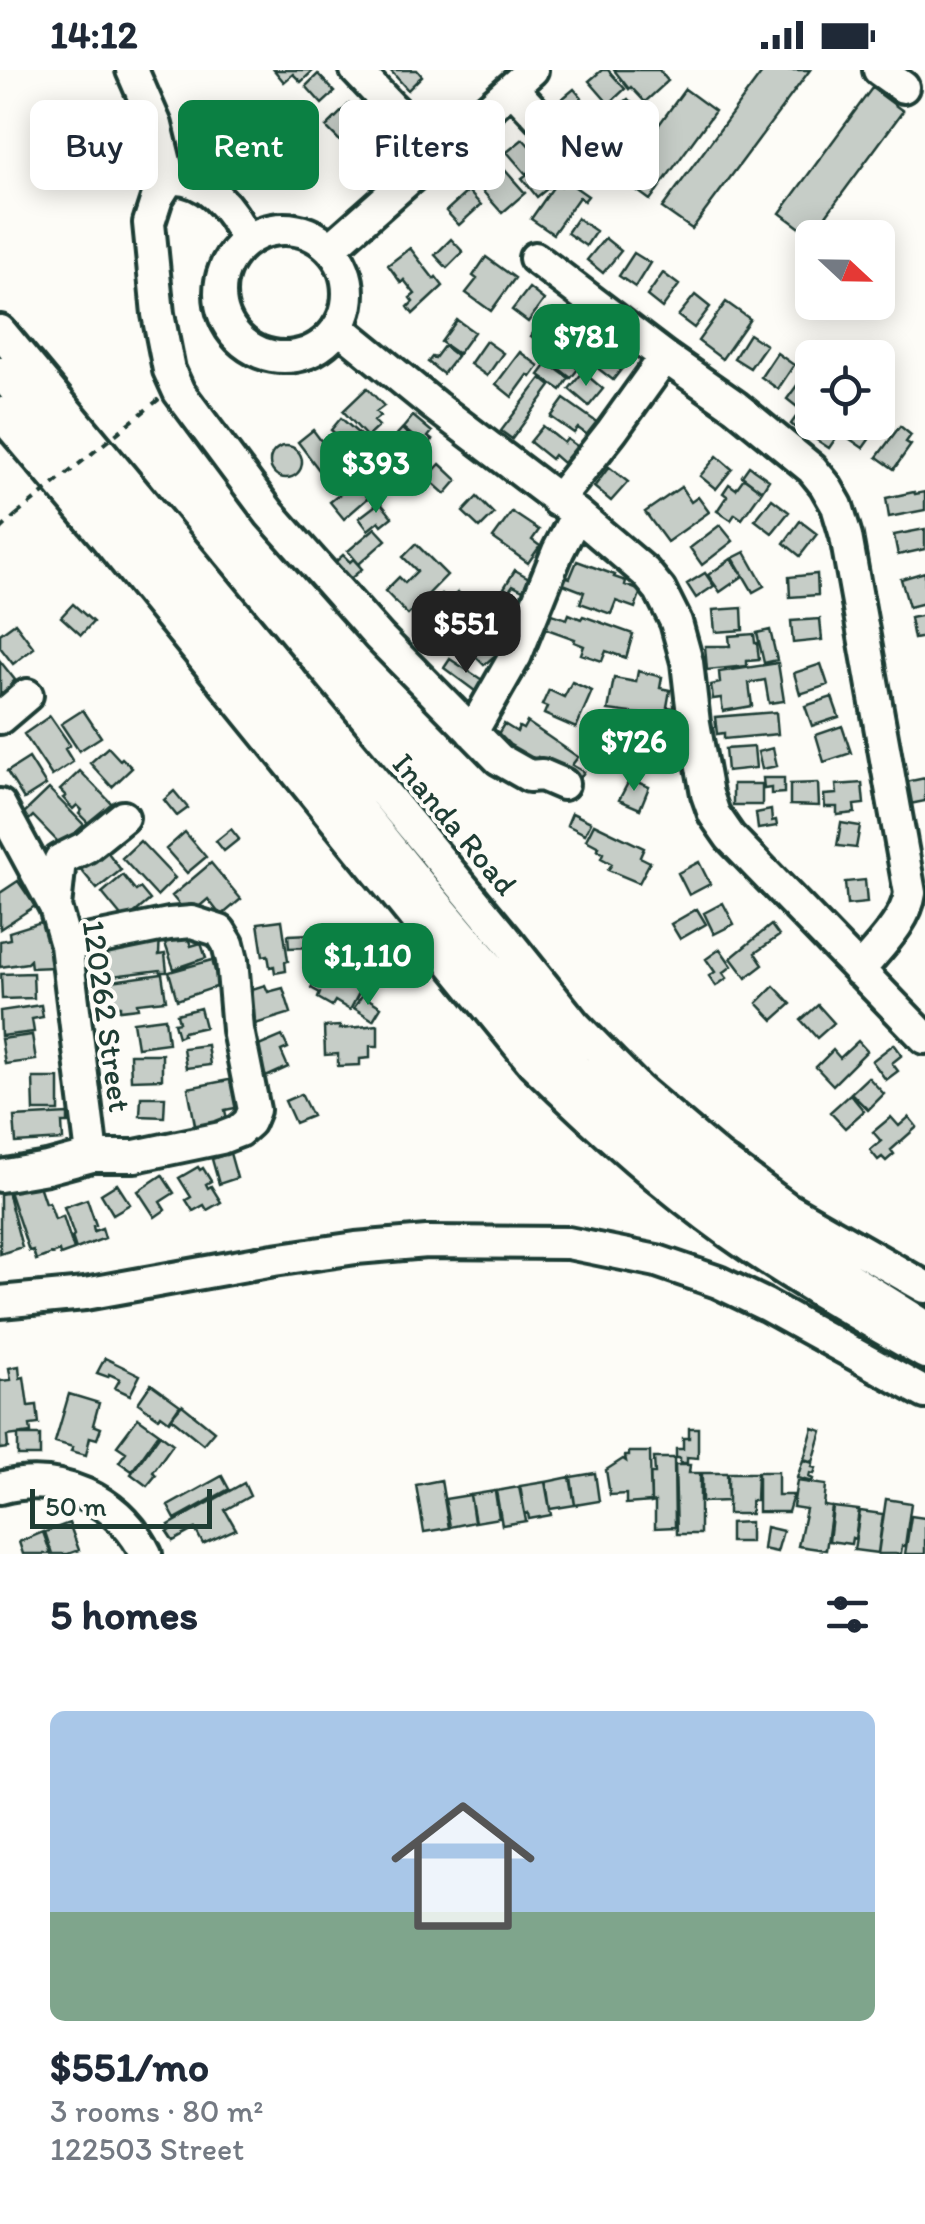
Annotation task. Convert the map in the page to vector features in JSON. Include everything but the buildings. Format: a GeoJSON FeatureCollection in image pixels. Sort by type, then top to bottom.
{"type":"FeatureCollection","features":[{"type":"Feature","properties":{"kind":"street"},"geometry":{"type":"LineString","coordinates":[[132,70],[156,125],[168,179],[149,223],[158,314],[168,370],[179,392],[270,514],[379,637],[499,759],[529,776],[542,775],[562,784]]}},
{"type":"Feature","properties":{"kind":"street"},"geometry":{"type":"LineString","coordinates":[[356,70],[384,100]]}},
{"type":"Feature","properties":{"kind":"street"},"geometry":{"type":"LineString","coordinates":[[498,100],[522,79],[536,100]]}},
{"type":"Feature","properties":{"kind":"street"},"geometry":{"type":"LineString","coordinates":[[168,179],[182,178],[208,188],[238,220],[246,240]]}},
{"type":"Feature","properties":{"kind":"street"},"geometry":{"type":"LineString","coordinates":[[331,248],[396,190]]}},
{"type":"Feature","properties":{"kind":"street"},"geometry":{"type":"LineString","coordinates":[[290,228],[312,234],[331,248],[345,269],[349,293],[345,318],[331,338],[316,350],[278,358],[242,343],[230,328],[222,310],[223,272],[232,254],[246,240],[267,230],[290,228]]}},
{"type":"Feature","properties":{"kind":"street"},"geometry":{"type":"LineString","coordinates":[[534,258],[795,454],[825,485],[837,506],[870,662],[910,893],[900,919],[859,971]]}},
{"type":"Feature","properties":{"kind":"street"},"geometry":{"type":"LineString","coordinates":[[338,327],[645,572],[669,604],[687,662],[704,780],[714,814],[730,837],[925,1038]]}},
{"type":"Feature","properties":{"kind":"street","name":"Inanda Road"},"geometry":{"type":"LineString","coordinates":[[0,331],[574,1024],[639,1090],[718,1157],[786,1208],[925,1288]]}},
{"type":"Feature","properties":{"kind":"street"},"geometry":{"type":"LineString","coordinates":[[472,732],[516,655],[558,552],[567,508],[612,430],[666,357]]}},
{"type":"Feature","properties":{"kind":"street"},"geometry":{"type":"LineString","coordinates":[[0,372],[576,1069],[694,1173],[752,1217],[925,1326]]}},
{"type":"Feature","properties":{"kind":"street"},"geometry":{"type":"LineString","coordinates":[[0,413],[533,1063],[654,1175],[732,1234],[925,1353]]}},
{"type":"Feature","properties":{"kind":"street"},"geometry":{"type":"LineString","coordinates":[[0,718],[27,696]]}},
{"type":"Feature","properties":{"kind":"street","name":"120262 Street"},"geometry":{"type":"LineString","coordinates":[[0,805],[55,906],[66,945],[92,1156],[0,1176]]}},
{"type":"Feature","properties":{"kind":"street"},"geometry":{"type":"LineString","coordinates":[[55,906],[60,860],[86,847],[123,817]]}},
{"type":"Feature","properties":{"kind":"street"},"geometry":{"type":"LineString","coordinates":[[66,945],[180,923],[192,922],[220,931],[232,960],[238,1030],[254,1110],[239,1131],[221,1138],[135,1156],[92,1156]]}},
{"type":"Feature","properties":{"kind":"street"},"geometry":{"type":"LineString","coordinates":[[0,1302],[85,1294],[356,1248],[427,1242],[568,1242],[657,1261],[718,1282],[925,1392]]}},
{"type":"Feature","properties":{"kind":"street"},"geometry":{"type":"LineString","coordinates":[[0,1488],[32,1483],[74,1488],[124,1522],[146,1554]]}},
{"type":"Feature","properties":{"kind":"path"},"geometry":{"type":"LineString","coordinates":[[0,530],[163,396]]}}]}
